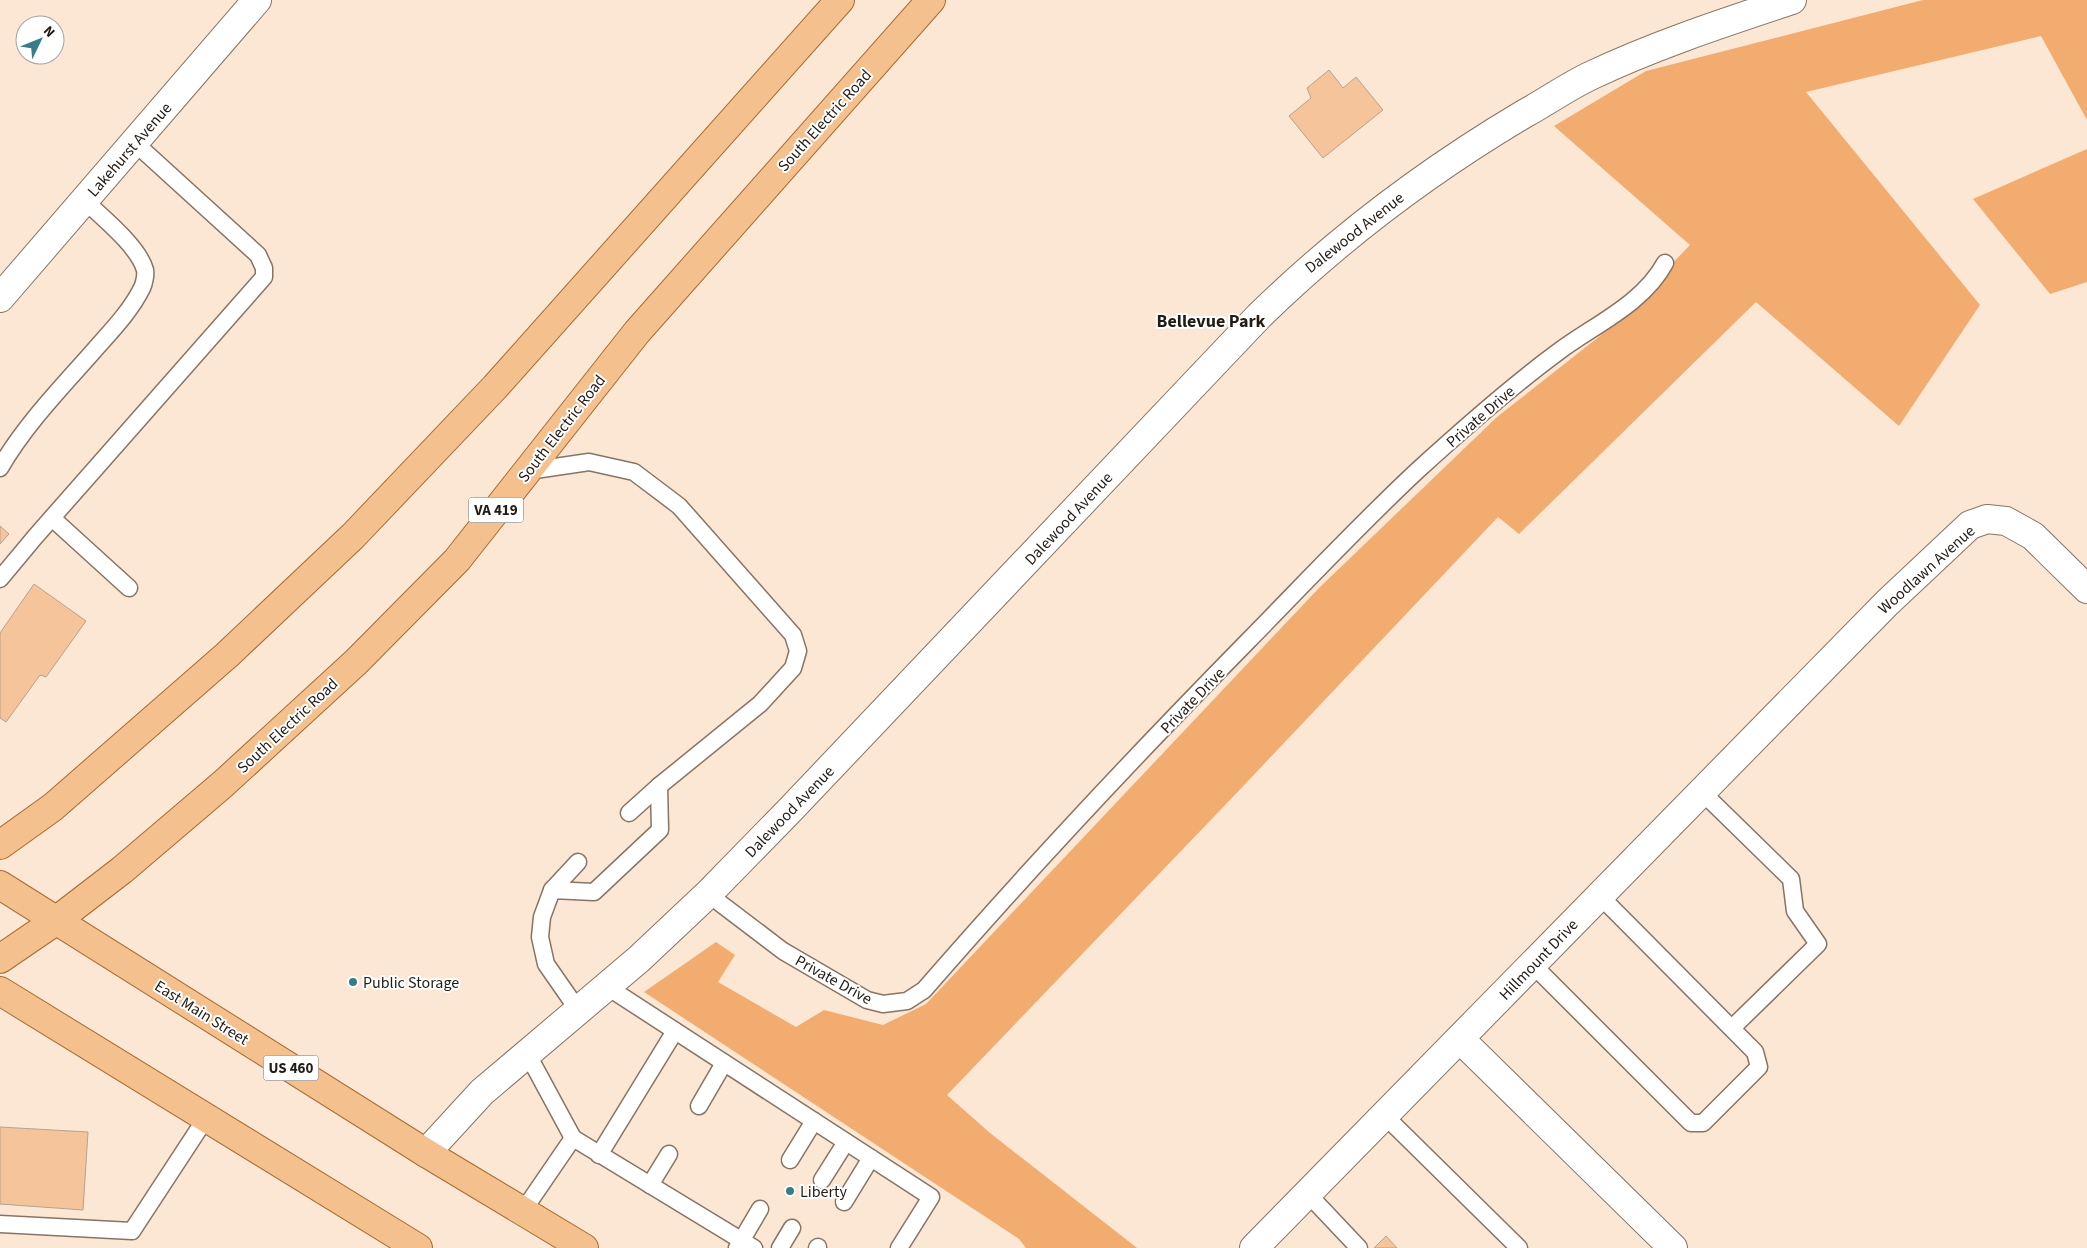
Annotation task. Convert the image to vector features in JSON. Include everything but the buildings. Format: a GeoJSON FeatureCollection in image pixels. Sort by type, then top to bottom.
{"type":"FeatureCollection","features":[{"type":"Feature","properties":{"kind":"main road"},"geometry":{"type":"LineString","coordinates":[[0,845],[53,807],[220,662],[352,536],[495,387],[840,0]]}},
{"type":"Feature","properties":{"kind":"main road","name":"South Electric Road"},"geometry":{"type":"LineString","coordinates":[[0,959],[57,920],[122,870],[223,784],[356,662],[457,560],[638,332],[932,0]]}},
{"type":"Feature","properties":{"kind":"main road","name":"East Main Street"},"geometry":{"type":"LineString","coordinates":[[0,885],[426,1153],[584,1248]]}},
{"type":"Feature","properties":{"kind":"main road"},"geometry":{"type":"LineString","coordinates":[[0,991],[418,1248]]}},
{"type":"Feature","properties":{"kind":"street","name":"Lakehurst Avenue"},"geometry":{"type":"LineString","coordinates":[[0,298],[257,0]]}},
{"type":"Feature","properties":{"kind":"street","name":"Dalewood Avenue"},"geometry":{"type":"LineString","coordinates":[[426,1153],[482,1092],[639,960],[708,894],[805,795],[1259,316],[1300,276],[1389,203],[1467,148],[1588,77],[1659,45],[1792,0]]}},
{"type":"Feature","properties":{"kind":"street","name":"Woodlawn Avenue"},"geometry":{"type":"LineString","coordinates":[[1821,670],[1887,603],[1970,526],[1987,519],[2006,521],[2033,536],[2087,589]]}},
{"type":"Feature","properties":{"kind":"street","name":"Hillmount Drive"},"geometry":{"type":"LineString","coordinates":[[1254,1248],[1821,670]]}},
{"type":"Feature","properties":{"kind":"street"},"geometry":{"type":"LineString","coordinates":[[1460,1039],[1673,1248]]}},
{"type":"Feature","properties":{"kind":"lane"},"geometry":{"type":"LineString","coordinates":[[0,579],[264,277],[264,268],[258,255],[135,143]]}},
{"type":"Feature","properties":{"kind":"lane"},"geometry":{"type":"LineString","coordinates":[[0,468],[11,449],[122,318],[143,287],[146,271],[140,259],[120,234],[85,201]]}},
{"type":"Feature","properties":{"kind":"lane","name":"Private Drive"},"geometry":{"type":"LineString","coordinates":[[708,894],[783,950],[867,1000],[883,1004],[907,1001],[924,990],[1012,888],[1191,699],[1389,497],[1484,410],[1558,352],[1642,294],[1666,263]]}},
{"type":"Feature","properties":{"kind":"lane"},"geometry":{"type":"LineString","coordinates":[[528,471],[589,462],[634,472],[679,506],[793,634],[798,651],[793,668],[760,704],[658,786],[629,813]]}},
{"type":"Feature","properties":{"kind":"lane"},"geometry":{"type":"LineString","coordinates":[[52,518],[129,588]]}},
{"type":"Feature","properties":{"kind":"lane"},"geometry":{"type":"LineString","coordinates":[[552,890],[594,892],[660,830],[658,786]]}},
{"type":"Feature","properties":{"kind":"lane"},"geometry":{"type":"LineString","coordinates":[[1702,792],[1791,879],[1795,911],[1818,944],[1732,1028]]}},
{"type":"Feature","properties":{"kind":"lane"},"geometry":{"type":"LineString","coordinates":[[578,862],[552,890],[542,917],[540,937],[546,964],[578,1010]]}},
{"type":"Feature","properties":{"kind":"lane"},"geometry":{"type":"LineString","coordinates":[[1533,965],[1691,1123],[1703,1123],[1759,1067],[1756,1052],[1600,896]]}},
{"type":"Feature","properties":{"kind":"lane"},"geometry":{"type":"LineString","coordinates":[[606,986],[931,1197],[899,1248]]}},
{"type":"Feature","properties":{"kind":"lane"},"geometry":{"type":"LineString","coordinates":[[599,1155],[675,1031]]}},
{"type":"Feature","properties":{"kind":"lane"},"geometry":{"type":"LineString","coordinates":[[527,1053],[573,1138],[744,1245],[760,1209]]}},
{"type":"Feature","properties":{"kind":"lane"},"geometry":{"type":"LineString","coordinates":[[699,1106],[724,1063]]}},
{"type":"Feature","properties":{"kind":"lane"},"geometry":{"type":"LineString","coordinates":[[1384,1114],[1519,1248]]}},
{"type":"Feature","properties":{"kind":"lane"},"geometry":{"type":"LineString","coordinates":[[0,1224],[132,1231],[206,1118]]}},
{"type":"Feature","properties":{"kind":"lane"},"geometry":{"type":"LineString","coordinates":[[790,1160],[814,1121]]}},
{"type":"Feature","properties":{"kind":"lane"},"geometry":{"type":"LineString","coordinates":[[523,1211],[573,1138]]}},
{"type":"Feature","properties":{"kind":"lane"},"geometry":{"type":"LineString","coordinates":[[822,1180],[846,1142]]}},
{"type":"Feature","properties":{"kind":"lane"},"geometry":{"type":"LineString","coordinates":[[650,1186],[669,1154]]}},
{"type":"Feature","properties":{"kind":"lane"},"geometry":{"type":"LineString","coordinates":[[844,1202],[871,1158]]}},
{"type":"Feature","properties":{"kind":"lane"},"geometry":{"type":"LineString","coordinates":[[1307,1193],[1359,1248]]}},
{"type":"Feature","properties":{"kind":"lane"},"geometry":{"type":"LineString","coordinates":[[780,1248],[792,1228]]}},
{"type":"Feature","properties":{"kind":"shaded area"},"geometry":{"type":"Polygon","coordinates":[[[1923,0],[2087,0],[2087,120],[2041,36],[1806,92],[1980,305],[1899,426],[1756,302],[1519,534],[1498,517],[947,1095],[990,1133],[1137,1248],[1026,1248],[1019,1239],[644,992],[716,942],[735,955],[718,982],[796,1027],[824,1010],[883,1025],[926,1004],[1319,588],[1497,417],[1610,328],[1690,245],[1554,126],[1646,71],[1923,0]]]}},
{"type":"Feature","properties":{"kind":"shaded area"},"geometry":{"type":"Polygon","coordinates":[[[2087,149],[2087,282],[2050,294],[1973,199],[2087,149]]]}},
{"type":"Feature","properties":{"kind":"place","name":"Public Storage"},"geometry":{"type":"Point","coordinates":[353,982]}},
{"type":"Feature","properties":{"kind":"place","name":"Liberty"},"geometry":{"type":"Point","coordinates":[790,1191]}},
{"type":"Feature","properties":{"kind":"district","name":"Bellevue Park"},"geometry":{"type":"Point","coordinates":[1211,321]}}]}
